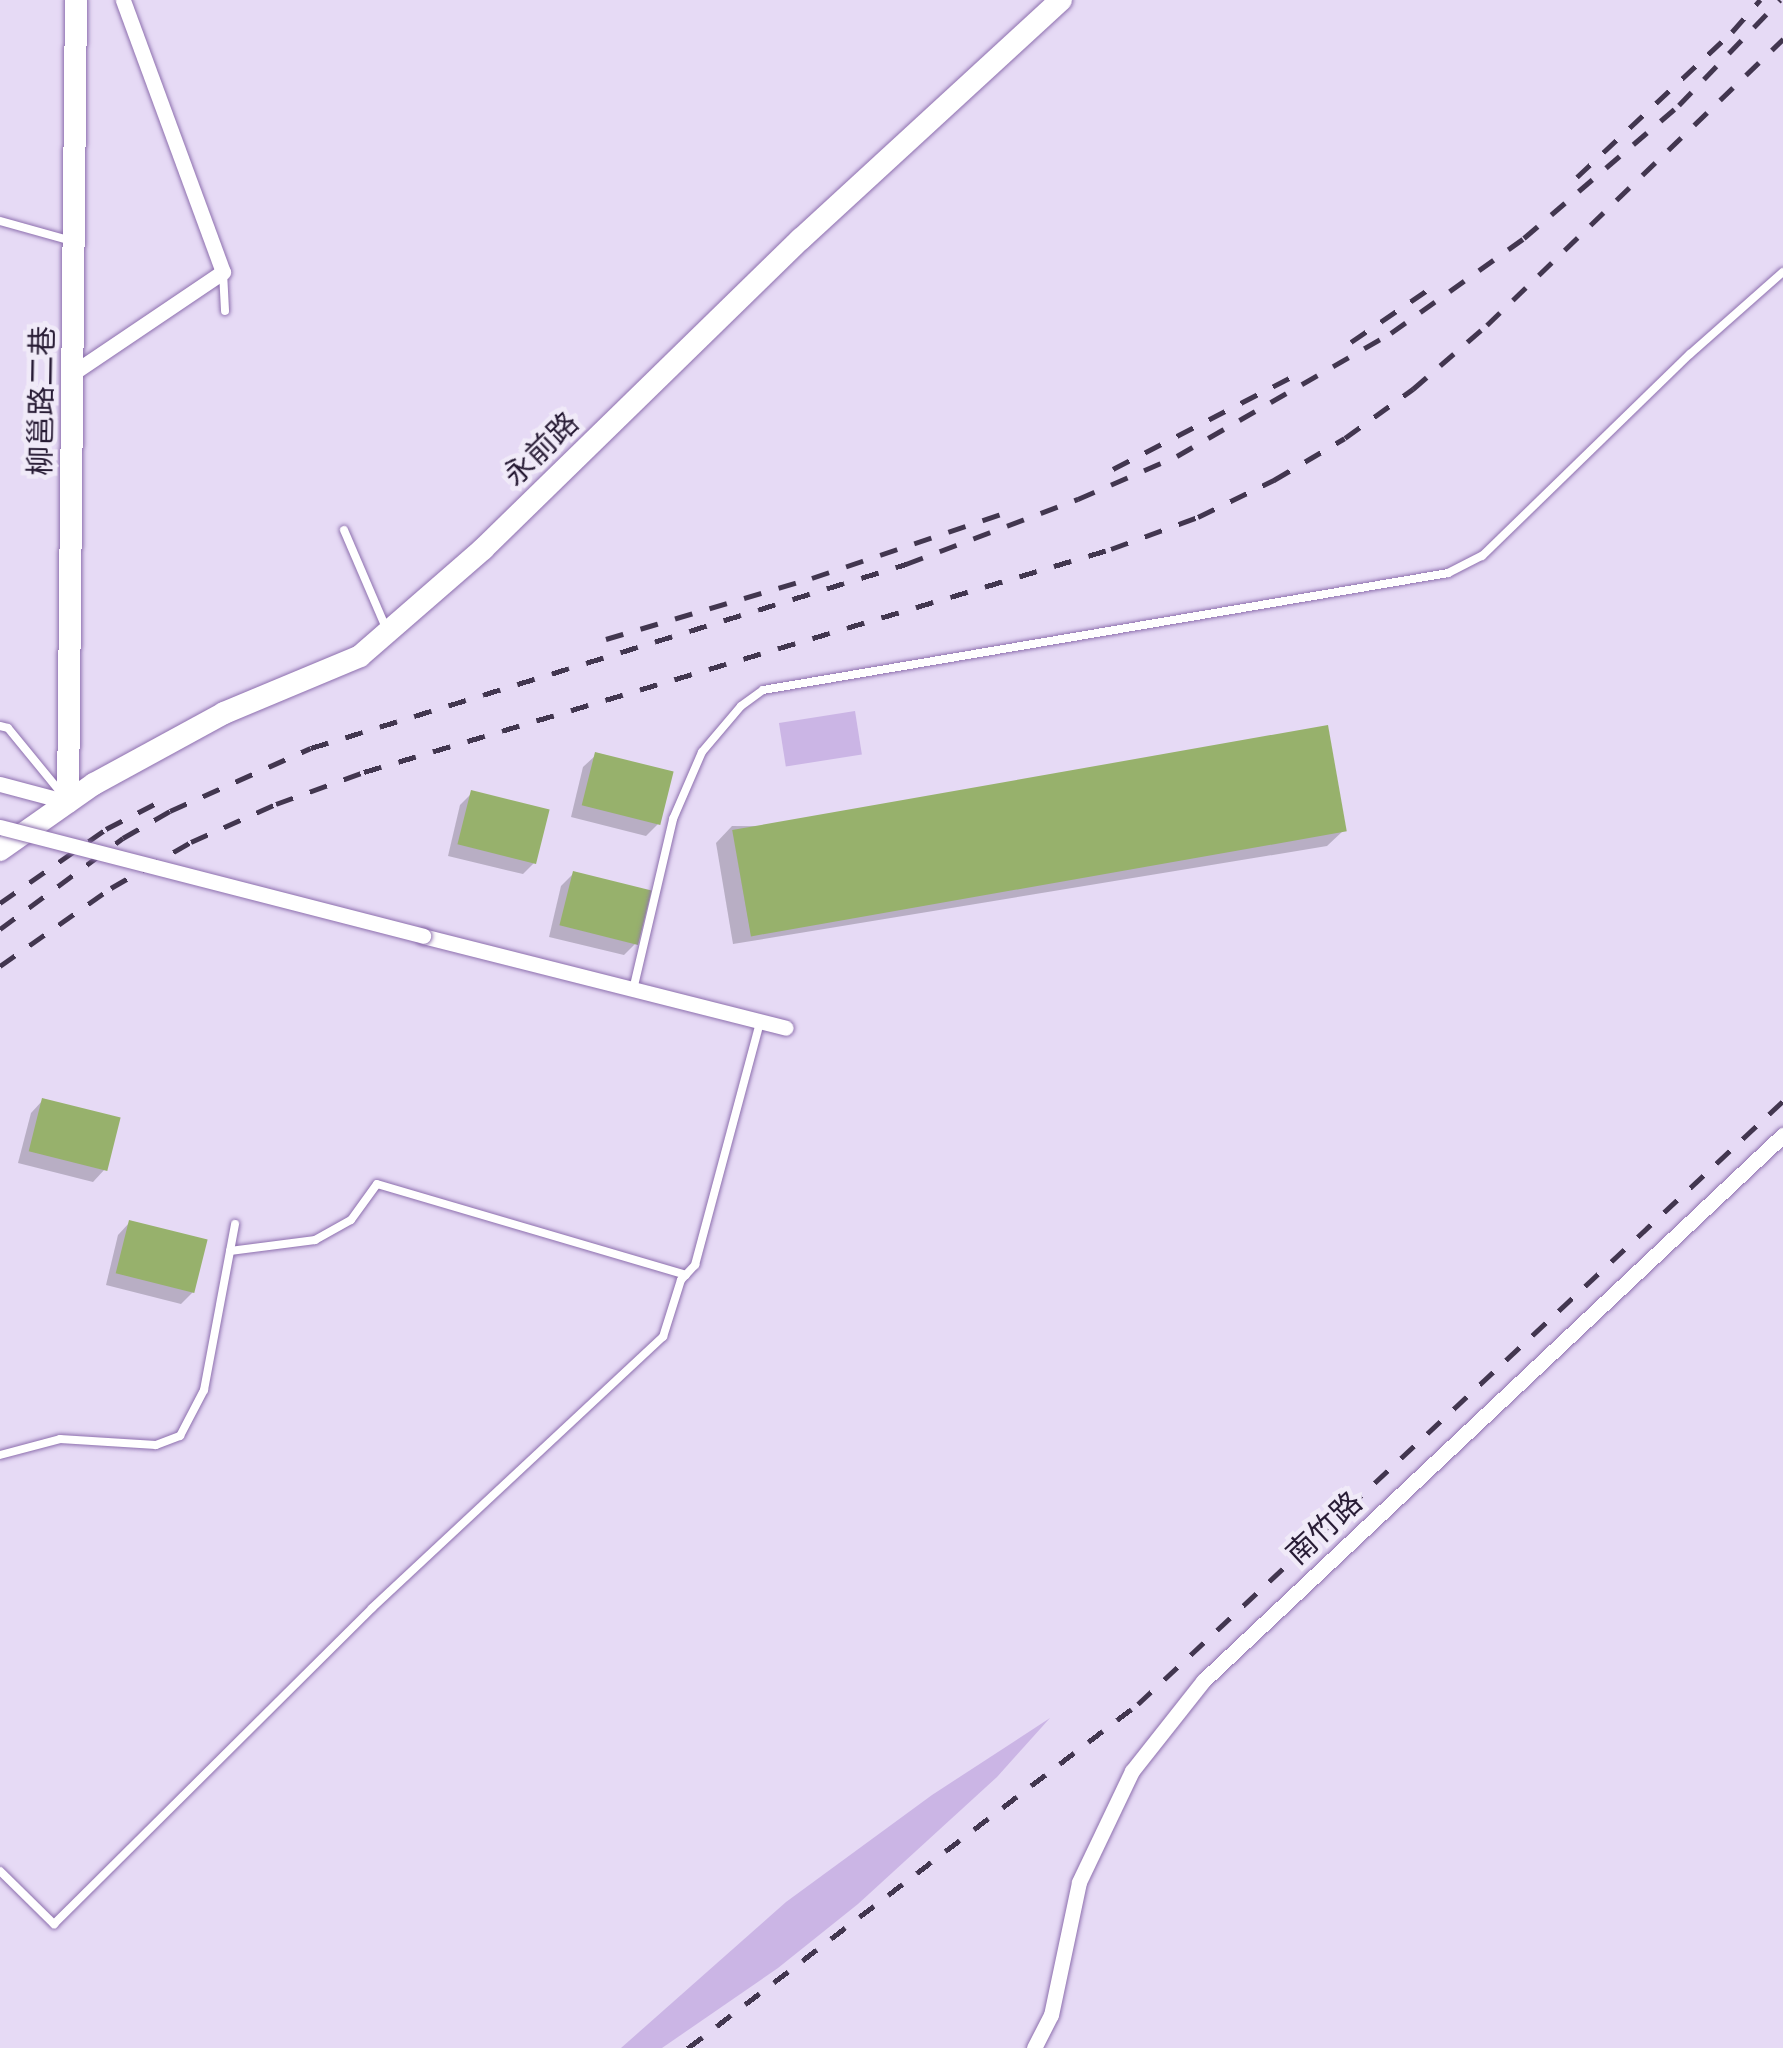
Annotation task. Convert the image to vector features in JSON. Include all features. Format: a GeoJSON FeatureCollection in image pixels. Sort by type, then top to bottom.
{"type":"FeatureCollection","features":[{"type":"Feature","properties":{"kind":"street","name":"柳邕路二巷"},"geometry":{"type":"LineString","coordinates":[[68,802],[76,0]]}},
{"type":"Feature","properties":{"kind":"street"},"geometry":{"type":"LineString","coordinates":[[73,373],[223,272],[123,0]]}},
{"type":"Feature","properties":{"kind":"street","name":"永前路"},"geometry":{"type":"LineString","coordinates":[[0,850],[68,802],[224,713],[360,656],[483,549],[801,239],[1061,0]]}},
{"type":"Feature","properties":{"kind":"street"},"geometry":{"type":"LineString","coordinates":[[0,784],[68,802]]}},
{"type":"Feature","properties":{"kind":"street"},"geometry":{"type":"LineString","coordinates":[[0,827],[786,1028]]}},
{"type":"Feature","properties":{"kind":"street","name":"南竹路"},"geometry":{"type":"LineString","coordinates":[[1034,2048],[1050,2015],[1079,1882],[1132,1771],[1203,1681],[1783,1135]]}},
{"type":"Feature","properties":{"kind":"lane"},"geometry":{"type":"LineString","coordinates":[[0,222],[74,242]]}},
{"type":"Feature","properties":{"kind":"lane"},"geometry":{"type":"LineString","coordinates":[[223,272],[225,311]]}},
{"type":"Feature","properties":{"kind":"lane"},"geometry":{"type":"LineString","coordinates":[[633,990],[680,802],[702,752],[741,706],[764,690],[1448,573],[1482,556],[1690,354],[1783,272]]}},
{"type":"Feature","properties":{"kind":"lane"},"geometry":{"type":"LineString","coordinates":[[344,530],[388,632]]}},
{"type":"Feature","properties":{"kind":"lane"},"geometry":{"type":"LineString","coordinates":[[0,726],[8,728],[68,802]]}},
{"type":"Feature","properties":{"kind":"lane"},"geometry":{"type":"LineString","coordinates":[[0,1871],[54,1924],[372,1608],[664,1337],[686,1275],[696,1265],[760,1022]]}},
{"type":"Feature","properties":{"kind":"lane"},"geometry":{"type":"LineString","coordinates":[[230,1250],[315,1240],[351,1220],[377,1184],[686,1275]]}},
{"type":"Feature","properties":{"kind":"lane"},"geometry":{"type":"LineString","coordinates":[[0,1455],[60,1440],[156,1445],[180,1436],[204,1390],[235,1224]]}},
{"type":"Feature","properties":{"kind":"shaded area"},"geometry":{"type":"Polygon","coordinates":[[[855,711],[862,754],[786,767],[779,723],[855,711]]]}},
{"type":"Feature","properties":{"kind":"shaded area"},"geometry":{"type":"Polygon","coordinates":[[[1050,1718],[997,1777],[858,1904],[778,1968],[662,2048],[621,2048],[786,1902],[932,1795],[1050,1718]]]}},
{"type":"Feature","properties":{"kind":"building"},"geometry":{"type":"Polygon","coordinates":[[[1328,725],[1347,831],[751,936],[732,830],[1328,725]]]}},
{"type":"Feature","properties":{"kind":"building"},"geometry":{"type":"Polygon","coordinates":[[[595,752],[674,772],[660,825],[582,805],[595,752]]]}},
{"type":"Feature","properties":{"kind":"building"},"geometry":{"type":"Polygon","coordinates":[[[471,790],[550,810],[536,864],[457,844],[471,790]]]}},
{"type":"Feature","properties":{"kind":"building"},"geometry":{"type":"Polygon","coordinates":[[[573,871],[652,891],[638,945],[559,925],[573,871]]]}},
{"type":"Feature","properties":{"kind":"building"},"geometry":{"type":"Polygon","coordinates":[[[42,1098],[121,1118],[107,1171],[29,1151],[42,1098]]]}},
{"type":"Feature","properties":{"kind":"building"},"geometry":{"type":"Polygon","coordinates":[[[129,1220],[208,1240],[194,1293],[116,1273],[129,1220]]]}},
{"type":"Feature","properties":{"kind":"railway"},"geometry":{"type":"LineString","coordinates":[[1577,177],[1732,32],[1760,0]]}},
{"type":"Feature","properties":{"kind":"railway"},"geometry":{"type":"LineString","coordinates":[[0,929],[123,838],[170,811],[311,748],[906,564],[1078,499],[1177,456],[1391,333],[1524,238],[1679,105],[1780,0]]}},
{"type":"Feature","properties":{"kind":"railway"},"geometry":{"type":"LineString","coordinates":[[0,966],[111,888],[191,842],[276,804],[364,772],[1111,549],[1198,517],[1274,480],[1345,438],[1413,389],[1487,325],[1783,39]]}},
{"type":"Feature","properties":{"kind":"railway"},"geometry":{"type":"LineString","coordinates":[[1351,342],[1429,289]]}},
{"type":"Feature","properties":{"kind":"railway"},"geometry":{"type":"LineString","coordinates":[[1113,469],[1295,375]]}},
{"type":"Feature","properties":{"kind":"railway"},"geometry":{"type":"LineString","coordinates":[[606,639],[812,578],[1001,514]]}},
{"type":"Feature","properties":{"kind":"railway"},"geometry":{"type":"LineString","coordinates":[[0,903],[106,829],[164,799]]}},
{"type":"Feature","properties":{"kind":"railway"},"geometry":{"type":"LineString","coordinates":[[688,2048],[1138,1704],[1783,1101]]}}]}
